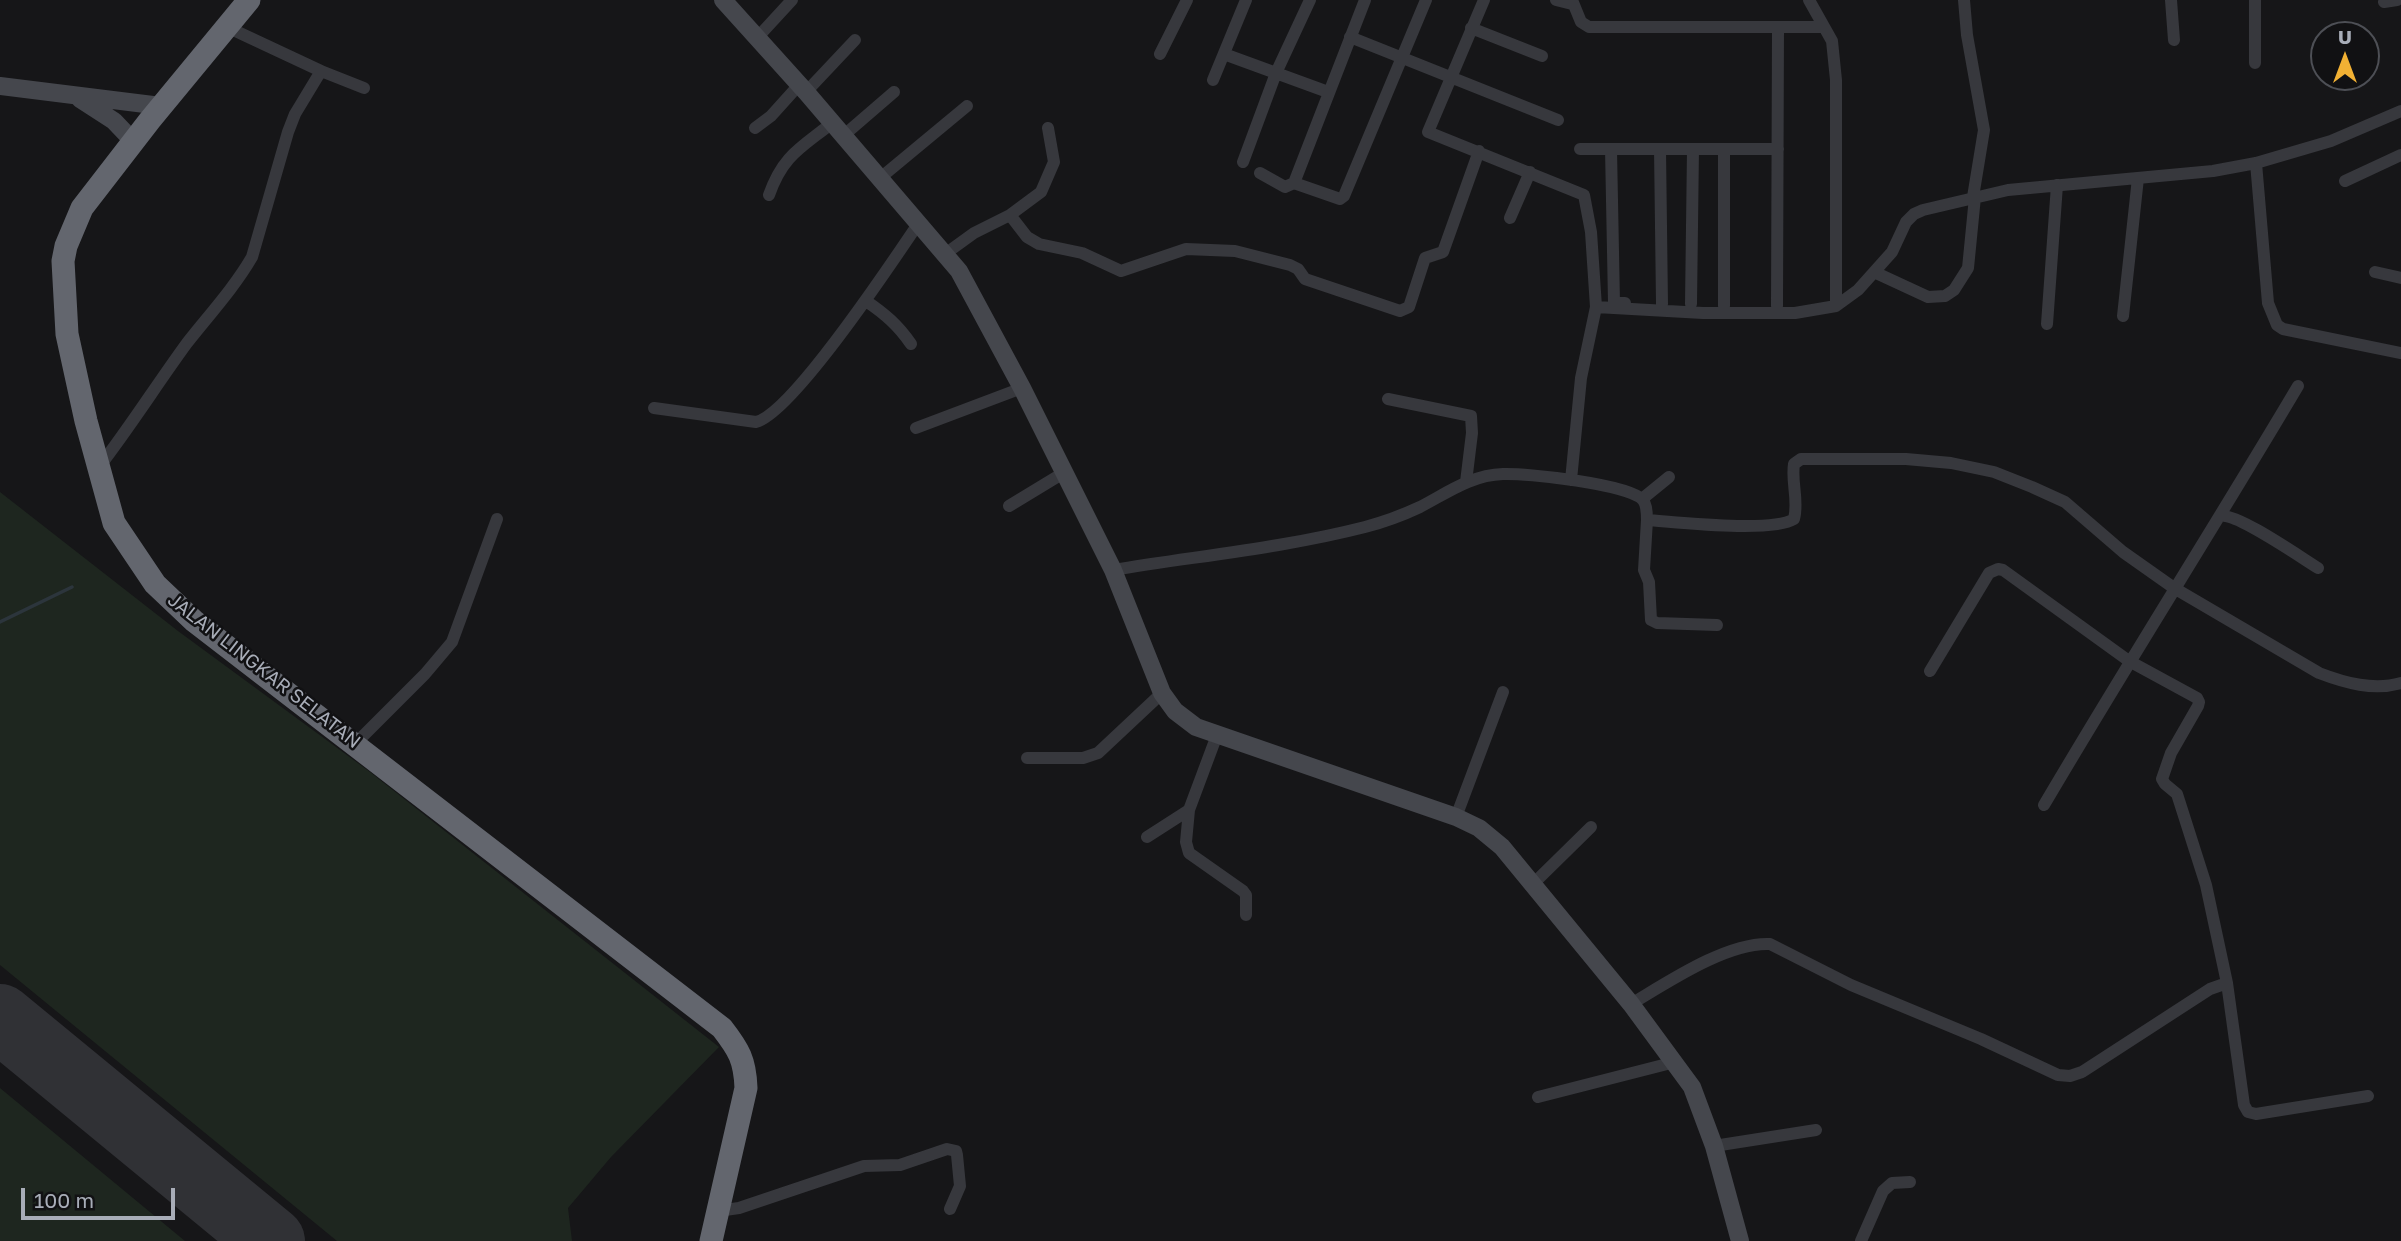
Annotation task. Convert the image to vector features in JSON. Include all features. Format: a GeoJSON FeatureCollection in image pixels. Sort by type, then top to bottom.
{"type":"FeatureCollection","features":[{"type":"Feature","properties":{"kind":"highway","name":"JALAN LINGKAR SELATAN"},"geometry":{"type":"LineString","coordinates":[[249,0],[161,106],[82,208],[66,246],[63,261],[67,334],[114,523],[155,584],[194,621],[723,1028],[739,1051],[746,1068],[746,1088],[711,1241]]}},
{"type":"Feature","properties":{"kind":"street"},"geometry":{"type":"LineString","coordinates":[[723,0],[959,271],[1065,472],[1113,570],[1163,693],[1175,711],[1196,727],[1456,817],[1489,835],[1534,883],[1631,1004],[1692,1087],[1714,1146],[1740,1241]]}},
{"type":"Feature","properties":{"kind":"street"},"geometry":{"type":"LineString","coordinates":[[757,38],[792,0]]}},
{"type":"Feature","properties":{"kind":"street"},"geometry":{"type":"LineString","coordinates":[[1160,54],[1187,0]]}},
{"type":"Feature","properties":{"kind":"street"},"geometry":{"type":"LineString","coordinates":[[1213,80],[1246,0]]}},
{"type":"Feature","properties":{"kind":"street"},"geometry":{"type":"LineString","coordinates":[[1243,162],[1276,73],[1310,0]]}},
{"type":"Feature","properties":{"kind":"street"},"geometry":{"type":"LineString","coordinates":[[1294,183],[1366,0]]}},
{"type":"Feature","properties":{"kind":"street"},"geometry":{"type":"LineString","coordinates":[[1260,173],[1285,187],[1294,183],[1331,197],[1340,199],[1345,196],[1426,0]]}},
{"type":"Feature","properties":{"kind":"street"},"geometry":{"type":"LineString","coordinates":[[1484,0],[1428,132],[1584,195],[1591,232],[1596,307],[1581,378],[1571,480]]}},
{"type":"Feature","properties":{"kind":"street"},"geometry":{"type":"LineString","coordinates":[[1556,0],[1572,2],[1581,22],[1589,27],[1823,27]]}},
{"type":"Feature","properties":{"kind":"street"},"geometry":{"type":"LineString","coordinates":[[1809,0],[1832,41],[1836,80],[1836,306]]}},
{"type":"Feature","properties":{"kind":"street"},"geometry":{"type":"LineString","coordinates":[[1874,272],[1928,297],[1945,296],[1954,289],[1968,268],[1974,197],[1984,130],[1967,35],[1964,0]]}},
{"type":"Feature","properties":{"kind":"street"},"geometry":{"type":"LineString","coordinates":[[2171,0],[2175,40]]}},
{"type":"Feature","properties":{"kind":"street"},"geometry":{"type":"LineString","coordinates":[[2255,0],[2255,63]]}},
{"type":"Feature","properties":{"kind":"street"},"geometry":{"type":"LineString","coordinates":[[228,27],[321,71],[365,88]]}},
{"type":"Feature","properties":{"kind":"street"},"geometry":{"type":"LineString","coordinates":[[1777,309],[1778,27]]}},
{"type":"Feature","properties":{"kind":"street"},"geometry":{"type":"LineString","coordinates":[[1471,28],[1542,56]]}},
{"type":"Feature","properties":{"kind":"street"},"geometry":{"type":"LineString","coordinates":[[1350,37],[1450,79],[1559,120]]}},
{"type":"Feature","properties":{"kind":"street"},"geometry":{"type":"LineString","coordinates":[[755,128],[855,40]]}},
{"type":"Feature","properties":{"kind":"street"},"geometry":{"type":"LineString","coordinates":[[1224,54],[1328,92]]}},
{"type":"Feature","properties":{"kind":"street"},"geometry":{"type":"LineString","coordinates":[[99,467],[187,344],[243,273],[252,257],[288,132],[298,108],[321,71]]}},
{"type":"Feature","properties":{"kind":"street"},"geometry":{"type":"LineString","coordinates":[[0,86],[161,106]]}},
{"type":"Feature","properties":{"kind":"street"},"geometry":{"type":"LineString","coordinates":[[769,195],[776,174],[785,161],[894,92]]}},
{"type":"Feature","properties":{"kind":"street"},"geometry":{"type":"LineString","coordinates":[[70,94],[114,121],[133,141]]}},
{"type":"Feature","properties":{"kind":"street"},"geometry":{"type":"LineString","coordinates":[[879,179],[967,106]]}},
{"type":"Feature","properties":{"kind":"street"},"geometry":{"type":"LineString","coordinates":[[1611,149],[1614,303],[1820,310],[1836,306],[1858,290],[1892,253],[1906,222],[1914,214],[1974,197],[2057,185],[2213,171],[2256,163],[2331,141],[2401,111]]}},
{"type":"Feature","properties":{"kind":"street"},"geometry":{"type":"LineString","coordinates":[[945,254],[974,233],[1010,215],[1041,192],[1054,162],[1048,128]]}},
{"type":"Feature","properties":{"kind":"street"},"geometry":{"type":"LineString","coordinates":[[1580,149],[1778,149]]}},
{"type":"Feature","properties":{"kind":"street"},"geometry":{"type":"LineString","coordinates":[[1660,149],[1662,304]]}},
{"type":"Feature","properties":{"kind":"street"},"geometry":{"type":"LineString","coordinates":[[1691,304],[1693,149]]}},
{"type":"Feature","properties":{"kind":"street"},"geometry":{"type":"LineString","coordinates":[[1724,149],[1724,306]]}},
{"type":"Feature","properties":{"kind":"street"},"geometry":{"type":"LineString","coordinates":[[1010,215],[1027,237],[1039,244],[1082,253],[1117,270],[1128,269],[1186,249],[1235,251],[1290,265],[1298,269],[1305,279],[1400,311],[1409,307],[1425,258],[1443,252],[1479,151]]}},
{"type":"Feature","properties":{"kind":"street"},"geometry":{"type":"LineString","coordinates":[[2345,181],[2401,155]]}},
{"type":"Feature","properties":{"kind":"street"},"geometry":{"type":"LineString","coordinates":[[2256,163],[2268,303],[2277,325],[2283,329],[2401,353]]}},
{"type":"Feature","properties":{"kind":"street"},"geometry":{"type":"LineString","coordinates":[[1510,218],[1530,172]]}},
{"type":"Feature","properties":{"kind":"street"},"geometry":{"type":"LineString","coordinates":[[2123,316],[2138,178]]}},
{"type":"Feature","properties":{"kind":"street"},"geometry":{"type":"LineString","coordinates":[[2047,324],[2057,185]]}},
{"type":"Feature","properties":{"kind":"street"},"geometry":{"type":"LineString","coordinates":[[654,408],[756,422],[763,420],[783,402],[818,362],[866,301],[918,224]]}},
{"type":"Feature","properties":{"kind":"street"},"geometry":{"type":"LineString","coordinates":[[2375,272],[2401,278]]}},
{"type":"Feature","properties":{"kind":"street"},"geometry":{"type":"LineString","coordinates":[[866,301],[900,327],[911,344]]}},
{"type":"Feature","properties":{"kind":"street"},"geometry":{"type":"LineString","coordinates":[[1596,307],[1703,313],[1777,309]]}},
{"type":"Feature","properties":{"kind":"street"},"geometry":{"type":"LineString","coordinates":[[2045,805],[2129,661],[2221,516],[2298,386]]}},
{"type":"Feature","properties":{"kind":"street"},"geometry":{"type":"LineString","coordinates":[[916,428],[1022,388]]}},
{"type":"Feature","properties":{"kind":"street"},"geometry":{"type":"LineString","coordinates":[[1388,399],[1471,416],[1472,433],[1466,482]]}},
{"type":"Feature","properties":{"kind":"street"},"geometry":{"type":"LineString","coordinates":[[1647,520],[1786,524],[1794,519],[1796,511],[1793,474],[1794,464],[1801,459],[1906,459],[1951,463],[1994,472],[2065,502],[2123,552],[2174,588],[2319,673],[2339,681],[2362,685],[2390,687],[2401,684]]}},
{"type":"Feature","properties":{"kind":"street"},"geometry":{"type":"LineString","coordinates":[[1009,506],[1065,472]]}},
{"type":"Feature","properties":{"kind":"street"},"geometry":{"type":"LineString","coordinates":[[1113,570],[1269,547],[1366,527],[1419,508],[1466,482],[1502,474],[1534,474],[1620,490],[1642,499],[1646,505],[1644,570],[1649,582],[1651,620],[1657,623],[1717,625]]}},
{"type":"Feature","properties":{"kind":"street"},"geometry":{"type":"LineString","coordinates":[[1642,499],[1669,477]]}},
{"type":"Feature","properties":{"kind":"street"},"geometry":{"type":"LineString","coordinates":[[2221,516],[2230,516],[2318,568]]}},
{"type":"Feature","properties":{"kind":"street"},"geometry":{"type":"LineString","coordinates":[[355,744],[425,674],[452,642],[497,519]]}},
{"type":"Feature","properties":{"kind":"street"},"geometry":{"type":"LineString","coordinates":[[1930,671],[1989,573],[1998,569],[2008,573],[2129,661],[2199,702],[2171,753],[2162,779],[2165,785],[2177,794],[2206,885],[2227,983],[2244,1105],[2248,1112],[2256,1114],[2368,1096]]}},
{"type":"Feature","properties":{"kind":"street"},"geometry":{"type":"LineString","coordinates":[[1456,817],[1503,692]]}},
{"type":"Feature","properties":{"kind":"street"},"geometry":{"type":"LineString","coordinates":[[1027,758],[1083,758],[1098,753],[1163,693]]}},
{"type":"Feature","properties":{"kind":"street"},"geometry":{"type":"LineString","coordinates":[[1217,735],[1189,810],[1186,842],[1189,853],[1243,891],[1246,895],[1246,915]]}},
{"type":"Feature","properties":{"kind":"street"},"geometry":{"type":"LineString","coordinates":[[1147,837],[1189,810]]}},
{"type":"Feature","properties":{"kind":"street"},"geometry":{"type":"LineString","coordinates":[[1534,883],[1591,828]]}},
{"type":"Feature","properties":{"kind":"street"},"geometry":{"type":"LineString","coordinates":[[1631,1004],[1689,970],[1727,953],[1756,943],[1770,944],[1861,989],[1981,1039],[2058,1075],[2070,1076],[2082,1072],[2210,989],[2227,983]]}},
{"type":"Feature","properties":{"kind":"street"},"geometry":{"type":"LineString","coordinates":[[1538,1097],[1675,1062]]}},
{"type":"Feature","properties":{"kind":"street"},"geometry":{"type":"LineString","coordinates":[[1714,1146],[1816,1130]]}},
{"type":"Feature","properties":{"kind":"street"},"geometry":{"type":"LineString","coordinates":[[718,1211],[739,1208],[864,1166],[906,1164],[951,1149],[956,1151],[957,1155],[960,1186],[950,1209]]}},
{"type":"Feature","properties":{"kind":"street"},"geometry":{"type":"LineString","coordinates":[[1861,1241],[1883,1191],[1892,1183],[1910,1182]]}},
{"type":"Feature","properties":{"kind":"shaded area"},"geometry":{"type":"Polygon","coordinates":[[[0,492],[178,631],[370,772],[719,1047],[611,1157],[568,1208],[572,1241],[337,1241],[0,965],[0,492]]]}},
{"type":"Feature","properties":{"kind":"shaded area"},"geometry":{"type":"Polygon","coordinates":[[[0,1088],[185,1241],[0,1241],[0,1088]]]}},
{"type":"Feature","properties":{"kind":"waterway"},"geometry":{"type":"LineString","coordinates":[[0,622],[72,587]]}},
{"type":"Feature","properties":{"kind":"runway"},"geometry":{"type":"LineString","coordinates":[[0,1018],[271,1241]]}}]}
